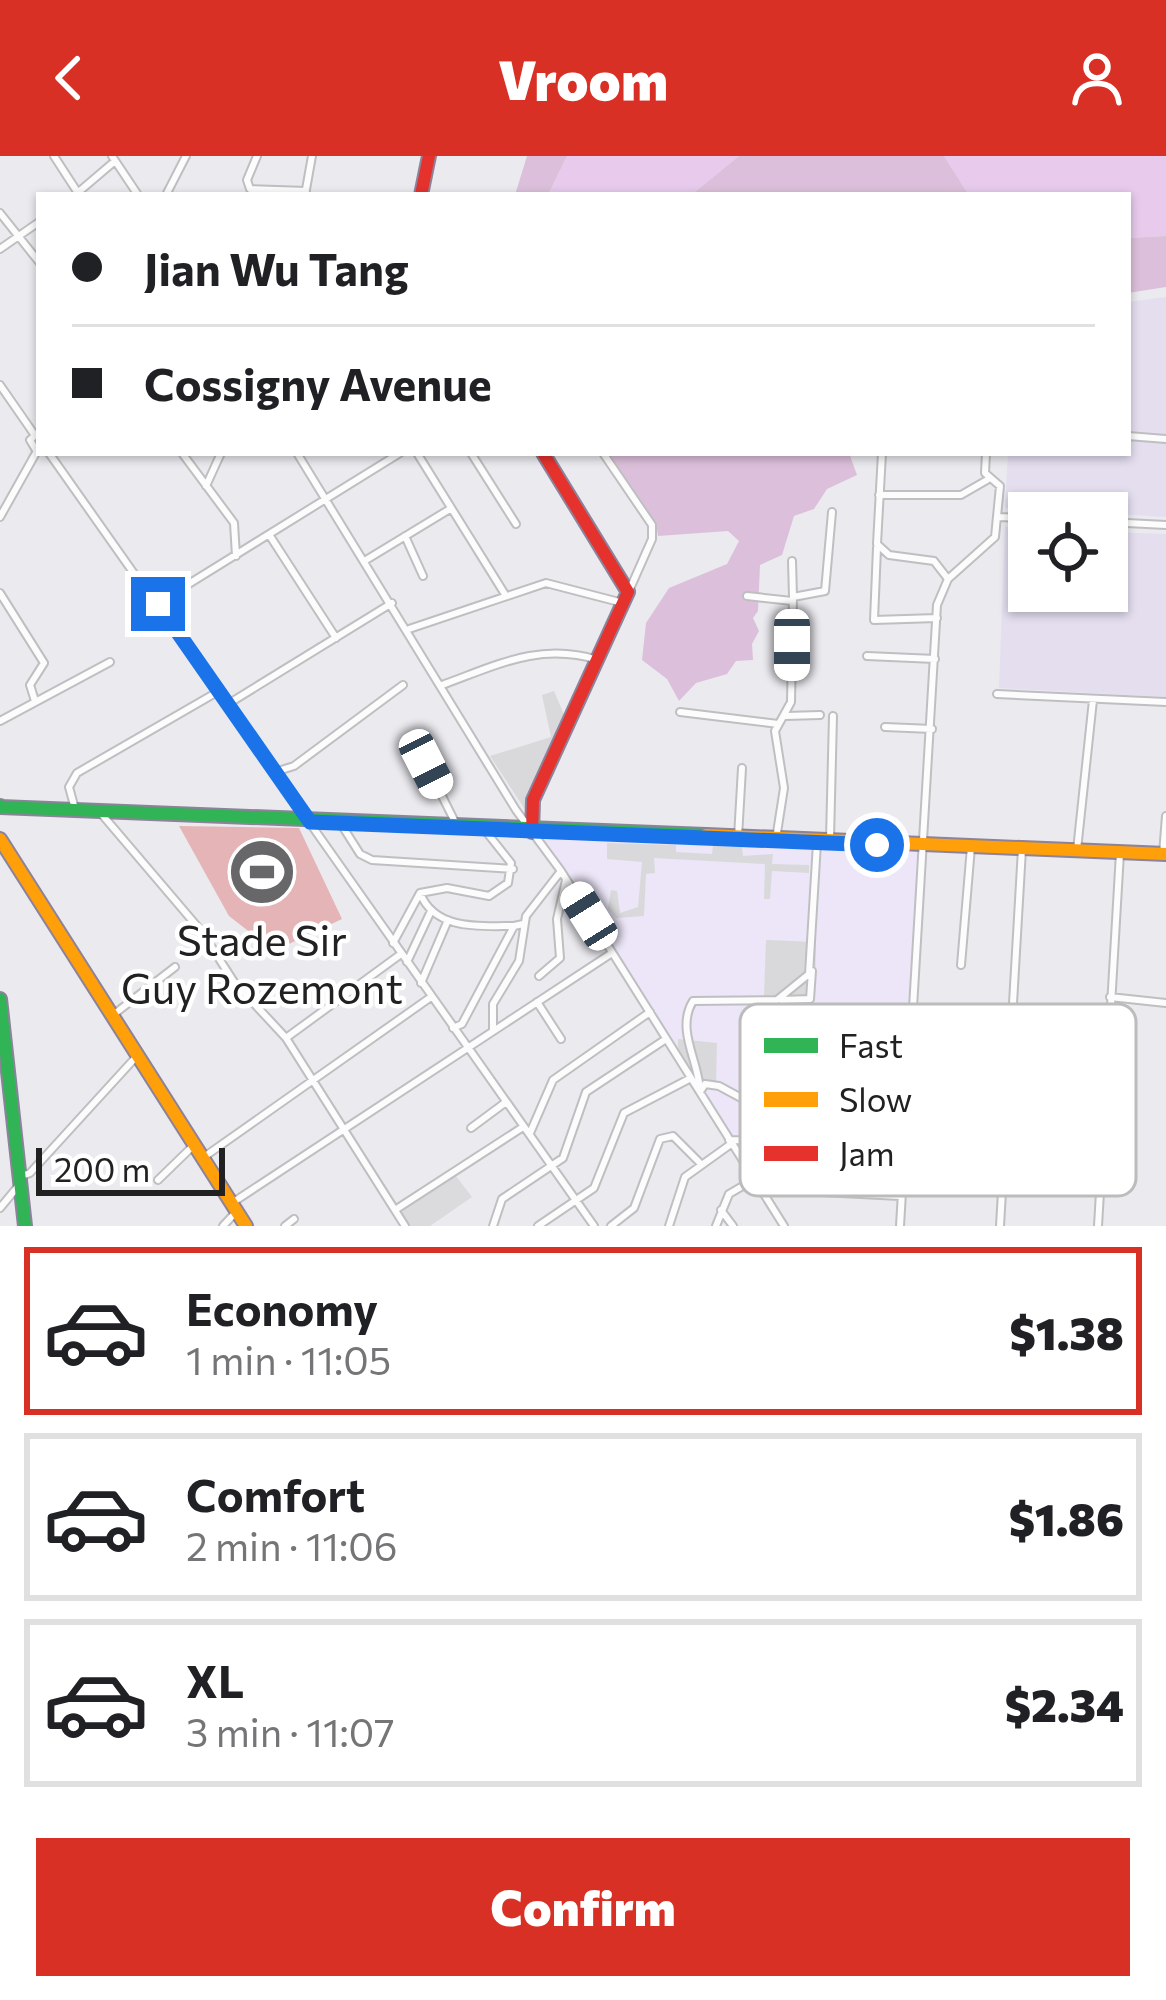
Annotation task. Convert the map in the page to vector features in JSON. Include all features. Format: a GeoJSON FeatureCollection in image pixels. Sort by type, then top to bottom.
{"type":"FeatureCollection","features":[{"type":"Feature","properties":{"kind":"main road"},"geometry":{"type":"LineString","coordinates":[[423,192],[429,156]]}},
{"type":"Feature","properties":{"kind":"main road"},"geometry":{"type":"LineString","coordinates":[[532,832],[533,800],[626,597],[545,456]]}},
{"type":"Feature","properties":{"kind":"main road"},"geometry":{"type":"LineString","coordinates":[[0,807],[737,841],[1165,854]]}},
{"type":"Feature","properties":{"kind":"main road"},"geometry":{"type":"LineString","coordinates":[[0,838],[7,864],[246,1226]]}},
{"type":"Feature","properties":{"kind":"main road"},"geometry":{"type":"LineString","coordinates":[[0,999],[3,1062],[25,1226]]}},
{"type":"Feature","properties":{"kind":"street"},"geometry":{"type":"LineString","coordinates":[[54,156],[76,192]]}},
{"type":"Feature","properties":{"kind":"street"},"geometry":{"type":"LineString","coordinates":[[168,192],[186,156]]}},
{"type":"Feature","properties":{"kind":"street"},"geometry":{"type":"LineString","coordinates":[[257,156],[247,181],[250,189],[291,192]]}},
{"type":"Feature","properties":{"kind":"street"},"geometry":{"type":"LineString","coordinates":[[305,192],[312,156]]}},
{"type":"Feature","properties":{"kind":"street"},"geometry":{"type":"LineString","coordinates":[[79,192],[113,159],[136,192]]}},
{"type":"Feature","properties":{"kind":"street"},"geometry":{"type":"LineString","coordinates":[[0,213],[36,258]]}},
{"type":"Feature","properties":{"kind":"street"},"geometry":{"type":"LineString","coordinates":[[0,249],[36,224]]}},
{"type":"Feature","properties":{"kind":"street"},"geometry":{"type":"LineString","coordinates":[[0,385],[36,433]]}},
{"type":"Feature","properties":{"kind":"street"},"geometry":{"type":"LineString","coordinates":[[1131,436],[1166,439]]}},
{"type":"Feature","properties":{"kind":"street"},"geometry":{"type":"LineString","coordinates":[[0,517],[36,454]]}},
{"type":"Feature","properties":{"kind":"street"},"geometry":{"type":"LineString","coordinates":[[51,456],[595,1226]]}},
{"type":"Feature","properties":{"kind":"street"},"geometry":{"type":"LineString","coordinates":[[184,456],[234,523],[236,556]]}},
{"type":"Feature","properties":{"kind":"street"},"geometry":{"type":"LineString","coordinates":[[206,486],[220,456]]}},
{"type":"Feature","properties":{"kind":"street"},"geometry":{"type":"LineString","coordinates":[[299,456],[740,1157]]}},
{"type":"Feature","properties":{"kind":"street"},"geometry":{"type":"LineString","coordinates":[[158,604],[395,456]]}},
{"type":"Feature","properties":{"kind":"street"},"geometry":{"type":"LineString","coordinates":[[420,456],[506,596]]}},
{"type":"Feature","properties":{"kind":"street"},"geometry":{"type":"LineString","coordinates":[[473,456],[516,524]]}},
{"type":"Feature","properties":{"kind":"street"},"geometry":{"type":"LineString","coordinates":[[409,629],[556,582],[626,597],[652,539],[652,525],[605,456]]}},
{"type":"Feature","properties":{"kind":"street"},"geometry":{"type":"LineString","coordinates":[[882,456],[874,620],[938,618]]}},
{"type":"Feature","properties":{"kind":"street"},"geometry":{"type":"LineString","coordinates":[[986,456],[988,479]]}},
{"type":"Feature","properties":{"kind":"street"},"geometry":{"type":"LineString","coordinates":[[879,495],[961,495],[988,479]]}},
{"type":"Feature","properties":{"kind":"street"},"geometry":{"type":"LineString","coordinates":[[914,1004],[938,599],[948,579],[983,553],[995,537],[1000,486],[988,479]]}},
{"type":"Feature","properties":{"kind":"street"},"geometry":{"type":"LineString","coordinates":[[366,560],[452,508]]}},
{"type":"Feature","properties":{"kind":"street"},"geometry":{"type":"LineString","coordinates":[[747,596],[793,599],[825,591],[832,512]]}},
{"type":"Feature","properties":{"kind":"street"},"geometry":{"type":"LineString","coordinates":[[998,517],[1008,517]]}},
{"type":"Feature","properties":{"kind":"street"},"geometry":{"type":"LineString","coordinates":[[1128,523],[1166,525]]}},
{"type":"Feature","properties":{"kind":"street"},"geometry":{"type":"LineString","coordinates":[[270,536],[336,638]]}},
{"type":"Feature","properties":{"kind":"street"},"geometry":{"type":"LineString","coordinates":[[405,536],[423,576]]}},
{"type":"Feature","properties":{"kind":"street"},"geometry":{"type":"LineString","coordinates":[[878,544],[889,555],[934,561],[948,579]]}},
{"type":"Feature","properties":{"kind":"street"},"geometry":{"type":"LineString","coordinates":[[775,842],[784,788],[780,720],[792,689],[792,561]]}},
{"type":"Feature","properties":{"kind":"street"},"geometry":{"type":"LineString","coordinates":[[0,593],[44,663],[43,673],[30,685],[35,701]]}},
{"type":"Feature","properties":{"kind":"street"},"geometry":{"type":"LineString","coordinates":[[227,704],[392,603]]}},
{"type":"Feature","properties":{"kind":"street"},"geometry":{"type":"LineString","coordinates":[[442,685],[541,650],[566,650],[598,660]]}},
{"type":"Feature","properties":{"kind":"street"},"geometry":{"type":"LineString","coordinates":[[867,656],[937,659]]}},
{"type":"Feature","properties":{"kind":"street"},"geometry":{"type":"LineString","coordinates":[[0,721],[110,662]]}},
{"type":"Feature","properties":{"kind":"street"},"geometry":{"type":"LineString","coordinates":[[275,772],[294,766],[403,685]]}},
{"type":"Feature","properties":{"kind":"street"},"geometry":{"type":"LineString","coordinates":[[75,809],[69,787],[77,773],[218,691]]}},
{"type":"Feature","properties":{"kind":"street"},"geometry":{"type":"LineString","coordinates":[[997,694],[1166,702]]}},
{"type":"Feature","properties":{"kind":"street"},"geometry":{"type":"LineString","coordinates":[[1077,850],[1094,700]]}},
{"type":"Feature","properties":{"kind":"street"},"geometry":{"type":"LineString","coordinates":[[680,712],[780,720],[820,715]]}},
{"type":"Feature","properties":{"kind":"street"},"geometry":{"type":"LineString","coordinates":[[700,1092],[689,1059],[690,1003],[810,1000],[833,716]]}},
{"type":"Feature","properties":{"kind":"street"},"geometry":{"type":"LineString","coordinates":[[885,727],[932,729]]}},
{"type":"Feature","properties":{"kind":"street"},"geometry":{"type":"LineString","coordinates":[[426,764],[458,827]]}},
{"type":"Feature","properties":{"kind":"street"},"geometry":{"type":"LineString","coordinates":[[737,841],[742,768]]}},
{"type":"Feature","properties":{"kind":"street"},"geometry":{"type":"LineString","coordinates":[[99,811],[202,932],[233,982],[286,1038],[405,1226]]}},
{"type":"Feature","properties":{"kind":"street"},"geometry":{"type":"LineString","coordinates":[[1165,854],[1166,816]]}},
{"type":"Feature","properties":{"kind":"street"},"geometry":{"type":"LineString","coordinates":[[341,824],[360,854],[372,860],[513,869]]}},
{"type":"Feature","properties":{"kind":"street"},"geometry":{"type":"LineString","coordinates":[[484,829],[513,869]]}},
{"type":"Feature","properties":{"kind":"street"},"geometry":{"type":"LineString","coordinates":[[961,965],[970,847]]}},
{"type":"Feature","properties":{"kind":"street"},"geometry":{"type":"LineString","coordinates":[[1014,1004],[1022,849]]}},
{"type":"Feature","properties":{"kind":"street"},"geometry":{"type":"LineString","coordinates":[[1110,1004],[1120,853]]}},
{"type":"Feature","properties":{"kind":"street"},"geometry":{"type":"LineString","coordinates":[[420,893],[447,888],[489,896],[508,883],[513,869]]}},
{"type":"Feature","properties":{"kind":"street"},"geometry":{"type":"LineString","coordinates":[[453,1028],[462,1024],[519,925],[561,871]]}},
{"type":"Feature","properties":{"kind":"street"},"geometry":{"type":"LineString","coordinates":[[539,976],[560,958],[557,919],[566,880]]}},
{"type":"Feature","properties":{"kind":"street"},"geometry":{"type":"LineString","coordinates":[[393,943],[420,893]]}},
{"type":"Feature","properties":{"kind":"street"},"geometry":{"type":"LineString","coordinates":[[420,893],[431,911],[448,920],[519,925]]}},
{"type":"Feature","properties":{"kind":"street"},"geometry":{"type":"LineString","coordinates":[[406,962],[431,911]]}},
{"type":"Feature","properties":{"kind":"street"},"geometry":{"type":"LineString","coordinates":[[421,982],[448,920]]}},
{"type":"Feature","properties":{"kind":"street"},"geometry":{"type":"LineString","coordinates":[[493,1029],[494,1004],[519,961],[519,925]]}},
{"type":"Feature","properties":{"kind":"street"},"geometry":{"type":"LineString","coordinates":[[223,1226],[234,1207],[342,1129],[612,953]]}},
{"type":"Feature","properties":{"kind":"street"},"geometry":{"type":"LineString","coordinates":[[286,1038],[400,954]]}},
{"type":"Feature","properties":{"kind":"street"},"geometry":{"type":"LineString","coordinates":[[110,1017],[175,967]]}},
{"type":"Feature","properties":{"kind":"street"},"geometry":{"type":"LineString","coordinates":[[777,1000],[797,988],[812,967]]}},
{"type":"Feature","properties":{"kind":"street"},"geometry":{"type":"LineString","coordinates":[[203,1158],[431,997]]}},
{"type":"Feature","properties":{"kind":"street"},"geometry":{"type":"LineString","coordinates":[[1110,997],[1166,1003]]}},
{"type":"Feature","properties":{"kind":"street"},"geometry":{"type":"LineString","coordinates":[[536,1001],[561,1039]]}},
{"type":"Feature","properties":{"kind":"street"},"geometry":{"type":"LineString","coordinates":[[395,1210],[526,1131],[553,1080],[650,1012]]}},
{"type":"Feature","properties":{"kind":"street"},"geometry":{"type":"LineString","coordinates":[[493,1226],[502,1199],[568,1150],[586,1092],[666,1039]]}},
{"type":"Feature","properties":{"kind":"street"},"geometry":{"type":"LineString","coordinates":[[0,1208],[132,1051]]}},
{"type":"Feature","properties":{"kind":"street"},"geometry":{"type":"LineString","coordinates":[[538,1226],[596,1183],[624,1113],[691,1078]]}},
{"type":"Feature","properties":{"kind":"street"},"geometry":{"type":"LineString","coordinates":[[700,1092],[705,1084],[740,1098]]}},
{"type":"Feature","properties":{"kind":"street"},"geometry":{"type":"LineString","coordinates":[[471,1128],[506,1102]]}},
{"type":"Feature","properties":{"kind":"street"},"geometry":{"type":"LineString","coordinates":[[611,1226],[634,1208],[660,1139],[680,1141],[699,1162]]}},
{"type":"Feature","properties":{"kind":"street"},"geometry":{"type":"LineString","coordinates":[[669,1226],[685,1177],[730,1142],[740,1142]]}},
{"type":"Feature","properties":{"kind":"street"},"geometry":{"type":"LineString","coordinates":[[158,1180],[194,1145]]}},
{"type":"Feature","properties":{"kind":"street"},"geometry":{"type":"LineString","coordinates":[[716,1226],[729,1195],[740,1188]]}},
{"type":"Feature","properties":{"kind":"street"},"geometry":{"type":"LineString","coordinates":[[765,1196],[784,1226]]}},
{"type":"Feature","properties":{"kind":"street"},"geometry":{"type":"LineString","coordinates":[[900,1226],[901,1196]]}},
{"type":"Feature","properties":{"kind":"street"},"geometry":{"type":"LineString","coordinates":[[1000,1226],[1002,1196]]}},
{"type":"Feature","properties":{"kind":"street"},"geometry":{"type":"LineString","coordinates":[[1098,1226],[1099,1196]]}},
{"type":"Feature","properties":{"kind":"street"},"geometry":{"type":"LineString","coordinates":[[721,1210],[733,1226]]}},
{"type":"Feature","properties":{"kind":"street"},"geometry":{"type":"LineString","coordinates":[[285,1226],[294,1219]]}},
{"type":"Feature","properties":{"kind":"shaded area"},"geometry":{"type":"Polygon","coordinates":[[[527,156],[567,156],[549,192],[516,192],[527,156]]]}},
{"type":"Feature","properties":{"kind":"shaded area"},"geometry":{"type":"Polygon","coordinates":[[[567,156],[739,156],[695,192],[549,192],[567,156]]]}},
{"type":"Feature","properties":{"kind":"shaded area"},"geometry":{"type":"Polygon","coordinates":[[[739,156],[944,156],[967,192],[695,192],[739,156]]]}},
{"type":"Feature","properties":{"kind":"shaded area"},"geometry":{"type":"Polygon","coordinates":[[[944,156],[1166,156],[1166,236],[1131,238],[1131,192],[967,192],[944,156]]]}},
{"type":"Feature","properties":{"kind":"shaded area"},"geometry":{"type":"Polygon","coordinates":[[[1166,236],[1166,287],[1131,293],[1131,238],[1166,236]]]}},
{"type":"Feature","properties":{"kind":"shaded area"},"geometry":{"type":"Polygon","coordinates":[[[1166,297],[1166,517],[1128,515],[1128,492],[1008,492],[1005,508],[1008,456],[1131,456],[1131,302],[1166,297]]]}},
{"type":"Feature","properties":{"kind":"shaded area"},"geometry":{"type":"Polygon","coordinates":[[[609,456],[850,456],[857,475],[827,489],[814,509],[794,516],[782,555],[760,565],[758,611],[753,618],[759,631],[752,644],[753,660],[736,661],[727,674],[696,683],[679,701],[667,679],[642,660],[646,623],[669,588],[727,564],[739,541],[728,531],[658,536],[656,524],[609,456]]]}},
{"type":"Feature","properties":{"kind":"shaded area"},"geometry":{"type":"Polygon","coordinates":[[[1005,527],[1008,612],[1128,612],[1128,533],[1166,534],[1166,697],[999,688],[1005,527]]]}},
{"type":"Feature","properties":{"kind":"shaded area"},"geometry":{"type":"Polygon","coordinates":[[[554,691],[567,722],[526,811],[490,756],[551,737],[542,695],[554,691]]]}},
{"type":"Feature","properties":{"kind":"shaded area","name":"Stade Sir Guy Rozemont"},"geometry":{"type":"Polygon","coordinates":[[[179,826],[299,828],[342,919],[274,951],[229,916],[179,826]]]}},
{"type":"Feature","properties":{"kind":"shaded area"},"geometry":{"type":"Polygon","coordinates":[[[543,839],[922,851],[912,1004],[740,1004],[740,1137],[730,1137],[543,839]]]}},
{"type":"Feature","properties":{"kind":"shaded area"},"geometry":{"type":"Polygon","coordinates":[[[607,843],[676,845],[676,852],[712,854],[713,846],[742,847],[743,856],[773,854],[772,864],[809,865],[809,873],[772,871],[770,899],[764,899],[765,864],[654,858],[655,873],[646,874],[644,916],[616,918],[608,909],[611,890],[617,891],[620,913],[638,907],[642,862],[607,859],[607,843]]]}},
{"type":"Feature","properties":{"kind":"shaded area"},"geometry":{"type":"Polygon","coordinates":[[[766,940],[816,942],[815,997],[764,996],[766,940]]]}},
{"type":"Feature","properties":{"kind":"shaded area"},"geometry":{"type":"Polygon","coordinates":[[[678,1039],[717,1043],[716,1084],[709,1083],[705,1094],[678,1051],[678,1039]]]}},
{"type":"Feature","properties":{"kind":"shaded area"},"geometry":{"type":"Polygon","coordinates":[[[455,1175],[472,1197],[430,1226],[409,1226],[400,1211],[455,1175]]]}},
{"type":"Feature","properties":{"kind":"traffic: fast"},"geometry":{"type":"LineString","coordinates":[[0,807],[706,835]]}},
{"type":"Feature","properties":{"kind":"traffic: fast"},"geometry":{"type":"LineString","coordinates":[[0,999],[25,1226]]}},
{"type":"Feature","properties":{"kind":"traffic: slow"},"geometry":{"type":"LineString","coordinates":[[706,835],[1166,854]]}},
{"type":"Feature","properties":{"kind":"traffic: slow"},"geometry":{"type":"LineString","coordinates":[[0,839],[246,1226]]}},
{"type":"Feature","properties":{"kind":"traffic: jam"},"geometry":{"type":"LineString","coordinates":[[422,192],[429,156]]}},
{"type":"Feature","properties":{"kind":"traffic: jam"},"geometry":{"type":"LineString","coordinates":[[532,832],[533,800],[628,592],[545,456]]}},
{"type":"Feature","properties":{"kind":"place","name":"Stade Sir Guy Rozemont"},"geometry":{"type":"Point","coordinates":[262,872]}},
{"type":"Feature","properties":{"kind":"route"},"geometry":{"type":"LineString","coordinates":[[158,604],[310,822],[877,845]]}}]}
